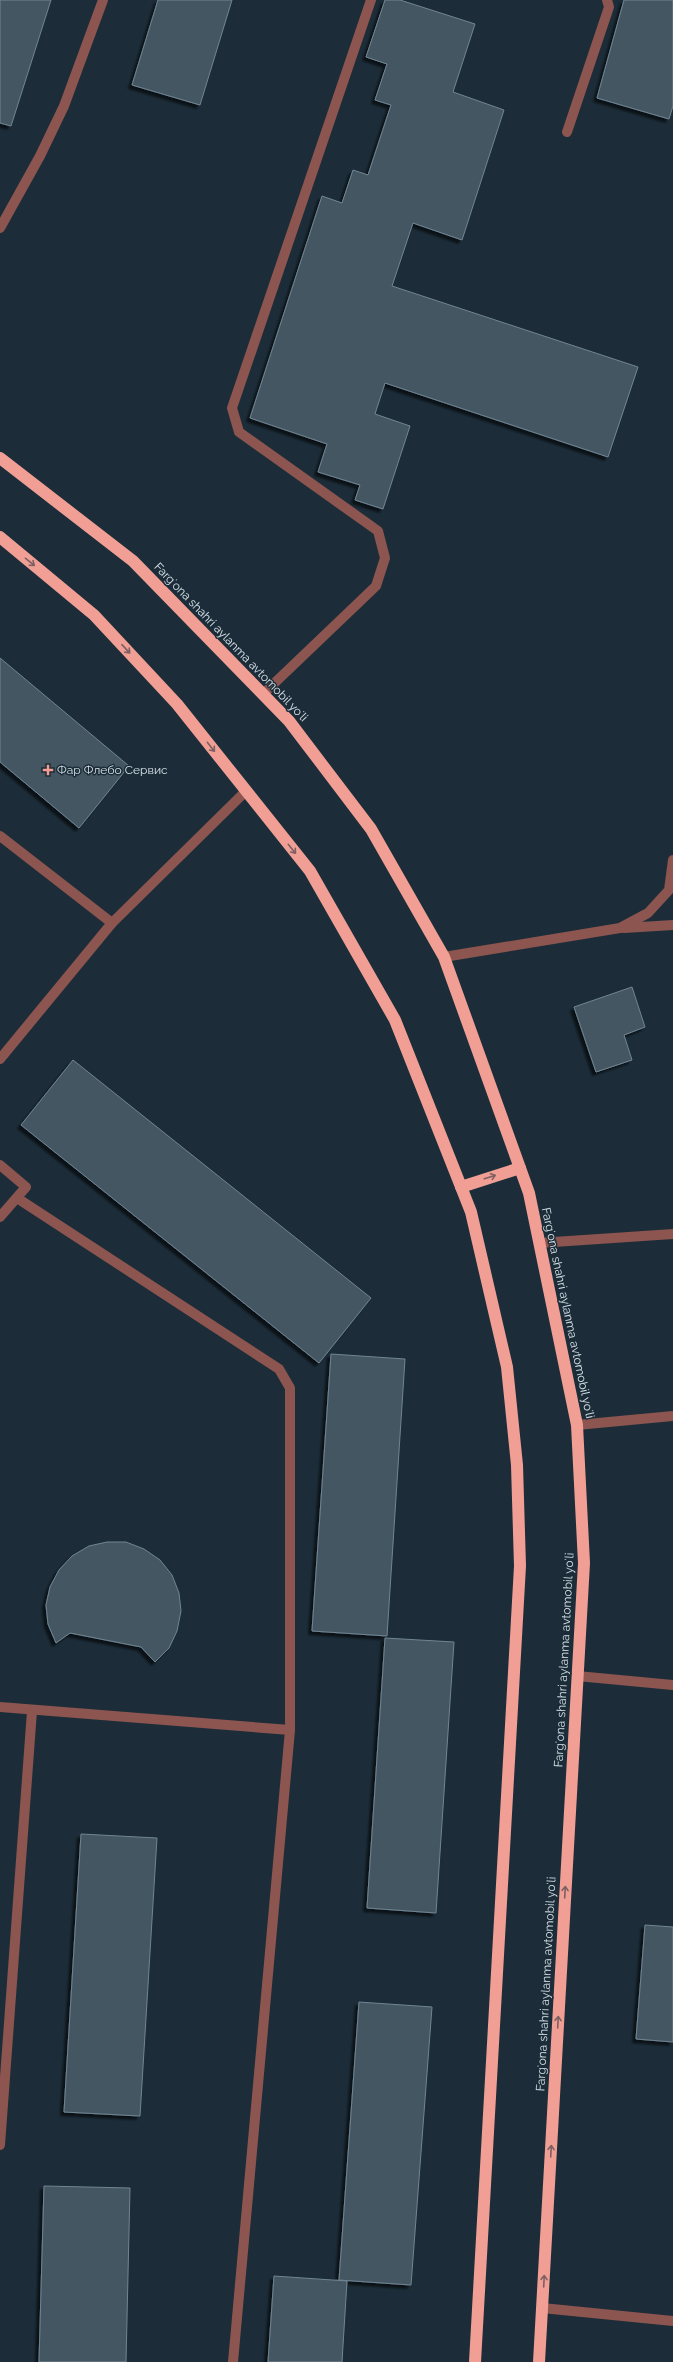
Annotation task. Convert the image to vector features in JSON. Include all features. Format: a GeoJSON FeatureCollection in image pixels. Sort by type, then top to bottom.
{"type":"FeatureCollection","features":[{"type":"Feature","properties":{"kind":"highway","name":"Fargʻona shahri aylanma avtomobil yoʻli"},"geometry":{"type":"LineString","coordinates":[[0,458],[133,560],[289,721],[371,829],[444,957],[529,1193],[577,1425],[584,1563],[539,2362]]}},
{"type":"Feature","properties":{"kind":"highway"},"geometry":{"type":"LineString","coordinates":[[0,537],[94,615],[177,704],[310,871],[395,1020],[471,1212],[508,1368],[517,1465],[520,1566],[475,2362]]}},
{"type":"Feature","properties":{"kind":"highway"},"geometry":{"type":"LineString","coordinates":[[461,1187],[520,1168]]}},
{"type":"Feature","properties":{"kind":"street"},"geometry":{"type":"LineString","coordinates":[[0,228],[40,156],[64,106],[103,0]]}},
{"type":"Feature","properties":{"kind":"street"},"geometry":{"type":"LineString","coordinates":[[263,694],[376,586],[385,558],[378,531],[239,432],[232,408],[371,0]]}},
{"type":"Feature","properties":{"kind":"street"},"geometry":{"type":"LineString","coordinates":[[567,132],[609,7],[607,0]]}},
{"type":"Feature","properties":{"kind":"street"},"geometry":{"type":"LineString","coordinates":[[0,1060],[112,923],[246,791]]}},
{"type":"Feature","properties":{"kind":"street"},"geometry":{"type":"LineString","coordinates":[[0,836],[112,923]]}},
{"type":"Feature","properties":{"kind":"street"},"geometry":{"type":"LineString","coordinates":[[620,928],[648,913],[668,890],[673,860]]}},
{"type":"Feature","properties":{"kind":"street"},"geometry":{"type":"LineString","coordinates":[[444,957],[620,928],[673,925]]}},
{"type":"Feature","properties":{"kind":"street"},"geometry":{"type":"LineString","coordinates":[[0,1165],[26,1187],[0,1217]]}},
{"type":"Feature","properties":{"kind":"street"},"geometry":{"type":"LineString","coordinates":[[17,1198],[279,1369],[290,1388],[290,1730],[233,2362]]}},
{"type":"Feature","properties":{"kind":"street"},"geometry":{"type":"LineString","coordinates":[[539,1243],[673,1234]]}},
{"type":"Feature","properties":{"kind":"street"},"geometry":{"type":"LineString","coordinates":[[577,1425],[673,1416]]}},
{"type":"Feature","properties":{"kind":"street"},"geometry":{"type":"LineString","coordinates":[[577,1676],[673,1684]]}},
{"type":"Feature","properties":{"kind":"street"},"geometry":{"type":"LineString","coordinates":[[0,1707],[32,1711],[290,1730]]}},
{"type":"Feature","properties":{"kind":"street"},"geometry":{"type":"LineString","coordinates":[[0,2145],[32,1711]]}},
{"type":"Feature","properties":{"kind":"street"},"geometry":{"type":"LineString","coordinates":[[542,2308],[673,2321]]}},
{"type":"Feature","properties":{"kind":"building"},"geometry":{"type":"Polygon","coordinates":[[[0,0],[51,0],[11,126],[0,123],[0,0]]]}},
{"type":"Feature","properties":{"kind":"building"},"geometry":{"type":"Polygon","coordinates":[[[158,0],[232,0],[200,105],[132,85],[158,0]]]}},
{"type":"Feature","properties":{"kind":"building"},"geometry":{"type":"Polygon","coordinates":[[[385,0],[400,0],[475,24],[453,92],[504,110],[462,240],[413,223],[392,286],[638,367],[608,457],[385,383],[375,414],[410,426],[383,509],[355,500],[360,485],[318,472],[327,444],[250,418],[322,196],[342,203],[353,170],[368,175],[391,105],[375,100],[387,64],[366,57],[385,0]]]}},
{"type":"Feature","properties":{"kind":"building"},"geometry":{"type":"Polygon","coordinates":[[[624,0],[673,0],[673,106],[669,119],[597,98],[624,0]]]}},
{"type":"Feature","properties":{"kind":"building"},"geometry":{"type":"Polygon","coordinates":[[[0,658],[129,766],[79,828],[0,762],[0,658]]]}},
{"type":"Feature","properties":{"kind":"building"},"geometry":{"type":"Polygon","coordinates":[[[632,987],[645,1027],[624,1035],[632,1060],[596,1072],[574,1007],[632,987]]]}},
{"type":"Feature","properties":{"kind":"building"},"geometry":{"type":"Polygon","coordinates":[[[73,1060],[371,1298],[319,1363],[21,1125],[73,1060]]]}},
{"type":"Feature","properties":{"kind":"building"},"geometry":{"type":"Polygon","coordinates":[[[331,1354],[405,1359],[387,1636],[312,1631],[331,1354]]]}},
{"type":"Feature","properties":{"kind":"building"},"geometry":{"type":"Polygon","coordinates":[[[107,1542],[126,1542],[144,1549],[160,1560],[172,1575],[179,1593],[181,1611],[177,1631],[169,1648],[155,1662],[141,1647],[70,1633],[56,1643],[48,1624],[46,1605],[50,1587],[59,1570],[72,1556],[89,1546],[107,1542]]]}},
{"type":"Feature","properties":{"kind":"building"},"geometry":{"type":"Polygon","coordinates":[[[385,1638],[454,1642],[436,1913],[367,1908],[385,1638]]]}},
{"type":"Feature","properties":{"kind":"building"},"geometry":{"type":"Polygon","coordinates":[[[81,1834],[157,1838],[140,2116],[64,2112],[81,1834]]]}},
{"type":"Feature","properties":{"kind":"building"},"geometry":{"type":"Polygon","coordinates":[[[645,1925],[673,1927],[673,2042],[636,2039],[645,1925]]]}},
{"type":"Feature","properties":{"kind":"building"},"geometry":{"type":"Polygon","coordinates":[[[359,2002],[432,2007],[411,2285],[339,2280],[359,2002]]]}},
{"type":"Feature","properties":{"kind":"building"},"geometry":{"type":"Polygon","coordinates":[[[44,2186],[130,2188],[126,2362],[39,2362],[44,2186]]]}},
{"type":"Feature","properties":{"kind":"building"},"geometry":{"type":"Polygon","coordinates":[[[274,2276],[347,2281],[342,2362],[268,2362],[274,2276]]]}},
{"type":"Feature","properties":{"kind":"place","name":"Фар Флебо Сервис"},"geometry":{"type":"Point","coordinates":[48,770]}}]}
